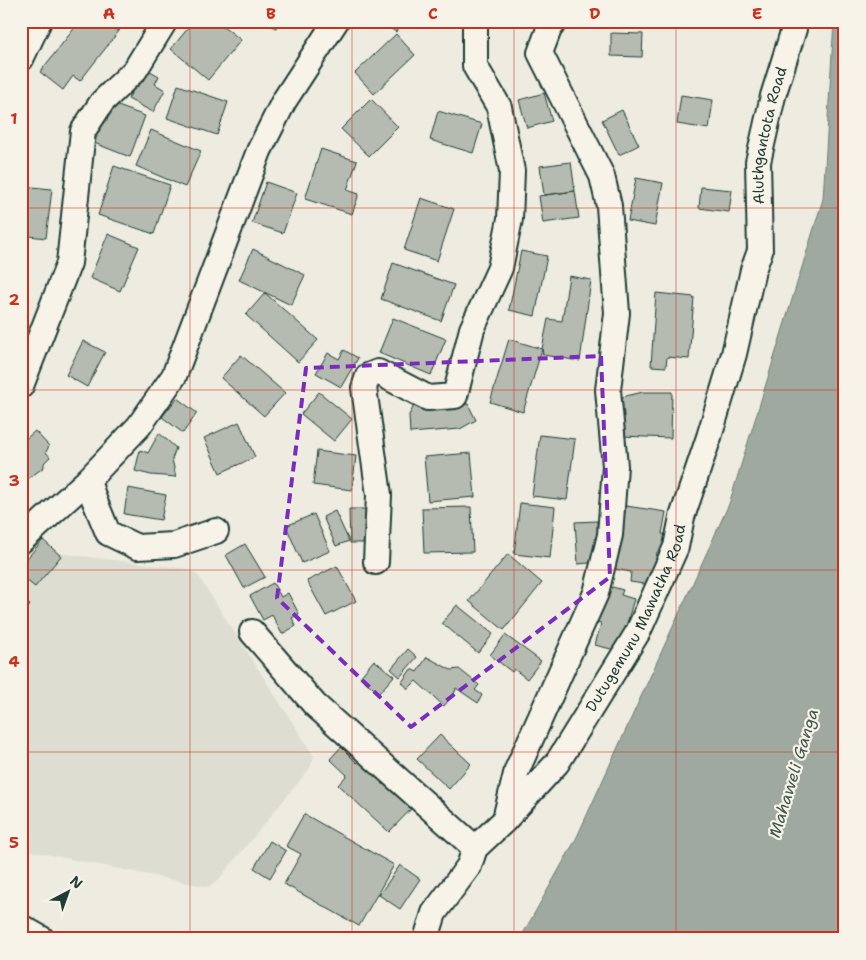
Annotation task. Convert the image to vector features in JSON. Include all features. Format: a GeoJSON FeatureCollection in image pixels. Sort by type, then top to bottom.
{"type":"FeatureCollection","features":[{"type":"Feature","properties":{"kind":"street"},"geometry":{"type":"LineString","coordinates":[[21,59],[38,21]]}},
{"type":"Feature","properties":{"kind":"street"},"geometry":{"type":"LineString","coordinates":[[21,386],[69,262],[82,131],[102,102],[135,70],[165,21]]}},
{"type":"Feature","properties":{"kind":"street"},"geometry":{"type":"LineString","coordinates":[[21,541],[88,480],[139,426],[174,376],[259,150],[284,101],[336,21]]}},
{"type":"Feature","properties":{"kind":"street"},"geometry":{"type":"LineString","coordinates":[[376,562],[380,496],[364,388],[368,376],[378,372],[428,398],[455,396],[472,329],[500,268],[510,219],[512,171],[499,107],[475,66],[475,21]]}},
{"type":"Feature","properties":{"kind":"street"},"geometry":{"type":"LineString","coordinates":[[504,821],[517,770],[596,593],[610,535],[615,466],[608,390],[617,313],[609,206],[602,176],[540,53],[549,29],[555,21]]}},
{"type":"Feature","properties":{"kind":"street","name":"Aluthgantota Road"},"geometry":{"type":"LineString","coordinates":[[760,251],[758,162],[767,122],[794,29],[794,21]]}},
{"type":"Feature","properties":{"kind":"street","name":"Dutugemunu Mawatha Road"},"geometry":{"type":"LineString","coordinates":[[426,939],[434,914],[468,866],[475,848],[504,821],[557,763],[638,632],[676,548],[682,517],[734,354],[753,270],[760,251]]}},
{"type":"Feature","properties":{"kind":"street"},"geometry":{"type":"LineString","coordinates":[[88,480],[108,533],[137,547],[174,545],[216,531]]}},
{"type":"Feature","properties":{"kind":"street"},"geometry":{"type":"LineString","coordinates":[[252,632],[315,706],[475,848]]}},
{"type":"Feature","properties":{"kind":"street"},"geometry":{"type":"LineString","coordinates":[[21,927],[42,939]]}},
{"type":"Feature","properties":{"kind":"highlighted area"},"geometry":{"type":"Polygon","coordinates":[[[601,356],[610,577],[411,727],[277,598],[306,368],[601,356]]]}},
{"type":"Feature","properties":{"kind":"shaded area"},"geometry":{"type":"Polygon","coordinates":[[[41,551],[187,569],[197,574],[314,756],[310,768],[219,879],[208,887],[21,849],[21,568],[41,551]]]}},
{"type":"Feature","properties":{"kind":"water","name":"Mahaweli Ganga"},"geometry":{"type":"Polygon","coordinates":[[[834,21],[845,21],[845,939],[520,939],[576,839],[729,504],[823,199],[834,21]]]}},
{"type":"Feature","properties":{"kind":"building"},"geometry":{"type":"Polygon","coordinates":[[[80,21],[96,21],[119,31],[80,81],[73,76],[63,90],[40,72],[80,21]]]}},
{"type":"Feature","properties":{"kind":"building"},"geometry":{"type":"Polygon","coordinates":[[[96,21],[123,21],[119,31],[96,21]]]}},
{"type":"Feature","properties":{"kind":"building"},"geometry":{"type":"Polygon","coordinates":[[[194,21],[217,21],[241,40],[208,80],[171,49],[194,21]]]}},
{"type":"Feature","properties":{"kind":"building"},"geometry":{"type":"Polygon","coordinates":[[[262,21],[280,21],[276,28],[262,21]]]}},
{"type":"Feature","properties":{"kind":"building"},"geometry":{"type":"Polygon","coordinates":[[[379,21],[402,21],[396,32],[379,21]]]}},
{"type":"Feature","properties":{"kind":"building"},"geometry":{"type":"Polygon","coordinates":[[[727,21],[763,21],[763,25],[728,27],[727,21]]]}},
{"type":"Feature","properties":{"kind":"building"},"geometry":{"type":"Polygon","coordinates":[[[611,33],[643,34],[642,57],[611,56],[611,33]]]}},
{"type":"Feature","properties":{"kind":"building"},"geometry":{"type":"Polygon","coordinates":[[[396,34],[415,55],[374,94],[355,73],[396,34]]]}},
{"type":"Feature","properties":{"kind":"building"},"geometry":{"type":"Polygon","coordinates":[[[145,68],[159,76],[155,84],[165,90],[153,112],[128,99],[145,68]]]}},
{"type":"Feature","properties":{"kind":"building"},"geometry":{"type":"Polygon","coordinates":[[[178,85],[228,102],[217,135],[167,118],[178,85]]]}},
{"type":"Feature","properties":{"kind":"building"},"geometry":{"type":"Polygon","coordinates":[[[544,93],[552,121],[527,128],[519,100],[544,93]]]}},
{"type":"Feature","properties":{"kind":"building"},"geometry":{"type":"Polygon","coordinates":[[[681,95],[713,100],[709,129],[677,124],[681,95]]]}},
{"type":"Feature","properties":{"kind":"building"},"geometry":{"type":"Polygon","coordinates":[[[371,99],[398,127],[369,156],[341,129],[371,99]]]}},
{"type":"Feature","properties":{"kind":"building"},"geometry":{"type":"Polygon","coordinates":[[[110,103],[145,116],[130,157],[94,143],[110,103]]]}},
{"type":"Feature","properties":{"kind":"building"},"geometry":{"type":"Polygon","coordinates":[[[622,110],[639,145],[619,155],[602,120],[622,110]]]}},
{"type":"Feature","properties":{"kind":"building"},"geometry":{"type":"Polygon","coordinates":[[[438,111],[482,124],[473,153],[430,140],[438,111]]]}},
{"type":"Feature","properties":{"kind":"building"},"geometry":{"type":"Polygon","coordinates":[[[151,130],[201,151],[185,187],[136,166],[151,130]]]}},
{"type":"Feature","properties":{"kind":"building"},"geometry":{"type":"Polygon","coordinates":[[[321,149],[357,161],[347,190],[359,194],[352,214],[305,199],[321,149]]]}},
{"type":"Feature","properties":{"kind":"building"},"geometry":{"type":"Polygon","coordinates":[[[571,162],[575,191],[544,195],[540,166],[571,162]]]}},
{"type":"Feature","properties":{"kind":"building"},"geometry":{"type":"Polygon","coordinates":[[[114,166],[170,185],[154,234],[98,215],[114,166]]]}},
{"type":"Feature","properties":{"kind":"building"},"geometry":{"type":"Polygon","coordinates":[[[636,178],[663,183],[655,226],[628,221],[636,178]]]}},
{"type":"Feature","properties":{"kind":"building"},"geometry":{"type":"Polygon","coordinates":[[[266,182],[297,193],[283,233],[252,223],[266,182]]]}},
{"type":"Feature","properties":{"kind":"building"},"geometry":{"type":"Polygon","coordinates":[[[22,186],[52,189],[46,238],[21,235],[22,186]]]}},
{"type":"Feature","properties":{"kind":"building"},"geometry":{"type":"Polygon","coordinates":[[[701,187],[732,190],[729,212],[699,208],[701,187]]]}},
{"type":"Feature","properties":{"kind":"building"},"geometry":{"type":"Polygon","coordinates":[[[575,191],[579,218],[543,223],[539,196],[575,191]]]}},
{"type":"Feature","properties":{"kind":"building"},"geometry":{"type":"Polygon","coordinates":[[[421,198],[454,209],[437,261],[404,250],[421,198]]]}},
{"type":"Feature","properties":{"kind":"building"},"geometry":{"type":"Polygon","coordinates":[[[108,234],[139,247],[120,291],[90,278],[108,234]]]}},
{"type":"Feature","properties":{"kind":"building"},"geometry":{"type":"Polygon","coordinates":[[[253,249],[305,275],[291,305],[239,280],[253,249]]]}},
{"type":"Feature","properties":{"kind":"building"},"geometry":{"type":"Polygon","coordinates":[[[521,251],[547,256],[535,316],[509,310],[521,251]]]}},
{"type":"Feature","properties":{"kind":"building"},"geometry":{"type":"Polygon","coordinates":[[[393,263],[454,285],[441,321],[381,299],[393,263]]]}},
{"type":"Feature","properties":{"kind":"building"},"geometry":{"type":"Polygon","coordinates":[[[569,276],[591,280],[580,361],[543,355],[542,349],[548,319],[562,321],[569,276]]]}},
{"type":"Feature","properties":{"kind":"building"},"geometry":{"type":"Polygon","coordinates":[[[265,293],[318,340],[298,362],[246,315],[265,293]]]}},
{"type":"Feature","properties":{"kind":"building"},"geometry":{"type":"Polygon","coordinates":[[[656,293],[694,297],[689,359],[667,357],[666,367],[651,366],[656,293]]]}},
{"type":"Feature","properties":{"kind":"building"},"geometry":{"type":"Polygon","coordinates":[[[393,318],[446,339],[431,375],[379,353],[393,318]]]}},
{"type":"Feature","properties":{"kind":"building"},"geometry":{"type":"Polygon","coordinates":[[[509,339],[542,349],[523,412],[490,402],[509,339]]]}},
{"type":"Feature","properties":{"kind":"building"},"geometry":{"type":"Polygon","coordinates":[[[83,341],[105,352],[87,387],[66,375],[83,341]]]}},
{"type":"Feature","properties":{"kind":"building"},"geometry":{"type":"Polygon","coordinates":[[[344,350],[358,358],[341,387],[316,373],[328,353],[339,359],[344,350]]]}},
{"type":"Feature","properties":{"kind":"building"},"geometry":{"type":"Polygon","coordinates":[[[241,355],[285,393],[264,416],[221,378],[241,355]]]}},
{"type":"Feature","properties":{"kind":"building"},"geometry":{"type":"Polygon","coordinates":[[[319,392],[352,419],[334,441],[301,414],[319,392]]]}},
{"type":"Feature","properties":{"kind":"building"},"geometry":{"type":"Polygon","coordinates":[[[643,392],[672,392],[671,438],[621,436],[622,397],[643,392]]]}},
{"type":"Feature","properties":{"kind":"building"},"geometry":{"type":"Polygon","coordinates":[[[177,398],[197,413],[183,433],[162,417],[177,398]]]}},
{"type":"Feature","properties":{"kind":"building"},"geometry":{"type":"Polygon","coordinates":[[[415,404],[468,404],[476,420],[460,429],[410,433],[409,415],[415,404]]]}},
{"type":"Feature","properties":{"kind":"building"},"geometry":{"type":"Polygon","coordinates":[[[239,422],[255,457],[220,473],[204,438],[239,422]]]}},
{"type":"Feature","properties":{"kind":"building"},"geometry":{"type":"Polygon","coordinates":[[[35,431],[49,446],[46,452],[50,457],[44,463],[44,467],[21,484],[21,443],[35,431]]]}},
{"type":"Feature","properties":{"kind":"building"},"geometry":{"type":"Polygon","coordinates":[[[159,433],[176,448],[172,459],[176,477],[151,475],[135,471],[140,450],[148,453],[159,433]]]}},
{"type":"Feature","properties":{"kind":"building"},"geometry":{"type":"Polygon","coordinates":[[[540,435],[575,439],[567,500],[532,496],[540,435]]]}},
{"type":"Feature","properties":{"kind":"building"},"geometry":{"type":"Polygon","coordinates":[[[317,451],[356,456],[352,490],[313,485],[317,451]]]}},
{"type":"Feature","properties":{"kind":"building"},"geometry":{"type":"Polygon","coordinates":[[[471,453],[475,497],[428,501],[424,457],[471,453]]]}},
{"type":"Feature","properties":{"kind":"building"},"geometry":{"type":"Polygon","coordinates":[[[128,488],[166,495],[161,520],[124,514],[128,488]]]}},
{"type":"Feature","properties":{"kind":"building"},"geometry":{"type":"Polygon","coordinates":[[[520,503],[555,507],[550,558],[514,554],[520,503]]]}},
{"type":"Feature","properties":{"kind":"building"},"geometry":{"type":"Polygon","coordinates":[[[626,506],[666,512],[662,534],[669,535],[666,554],[657,552],[651,585],[630,582],[631,572],[615,569],[626,506]]]}},
{"type":"Feature","properties":{"kind":"building"},"geometry":{"type":"Polygon","coordinates":[[[471,507],[473,552],[424,553],[422,508],[471,507]]]}},
{"type":"Feature","properties":{"kind":"building"},"geometry":{"type":"Polygon","coordinates":[[[349,509],[366,509],[367,543],[350,543],[349,509]]]}},
{"type":"Feature","properties":{"kind":"building"},"geometry":{"type":"Polygon","coordinates":[[[335,511],[349,541],[336,546],[323,517],[335,511]]]}},
{"type":"Feature","properties":{"kind":"building"},"geometry":{"type":"Polygon","coordinates":[[[314,514],[330,551],[302,563],[286,526],[314,514]]]}},
{"type":"Feature","properties":{"kind":"building"},"geometry":{"type":"Polygon","coordinates":[[[597,521],[599,562],[578,564],[575,522],[597,521]]]}},
{"type":"Feature","properties":{"kind":"building"},"geometry":{"type":"Polygon","coordinates":[[[43,540],[61,556],[35,587],[21,576],[21,565],[43,540]]]}},
{"type":"Feature","properties":{"kind":"building"},"geometry":{"type":"Polygon","coordinates":[[[245,544],[265,577],[244,588],[226,555],[245,544]]]}},
{"type":"Feature","properties":{"kind":"building"},"geometry":{"type":"Polygon","coordinates":[[[508,554],[542,583],[504,630],[469,601],[508,554]]]}},
{"type":"Feature","properties":{"kind":"building"},"geometry":{"type":"Polygon","coordinates":[[[337,566],[356,601],[326,616],[307,581],[337,566]]]}},
{"type":"Feature","properties":{"kind":"building"},"geometry":{"type":"Polygon","coordinates":[[[273,583],[281,597],[288,593],[299,614],[292,618],[296,626],[282,634],[272,615],[263,620],[250,596],[273,583]]]}},
{"type":"Feature","properties":{"kind":"building"},"geometry":{"type":"Polygon","coordinates":[[[609,586],[623,590],[621,595],[634,599],[619,651],[595,645],[601,623],[592,621],[597,604],[604,606],[609,586]]]}},
{"type":"Feature","properties":{"kind":"building"},"geometry":{"type":"Polygon","coordinates":[[[21,599],[30,605],[21,617],[21,599]]]}},
{"type":"Feature","properties":{"kind":"building"},"geometry":{"type":"Polygon","coordinates":[[[457,605],[493,634],[478,653],[442,623],[457,605]]]}},
{"type":"Feature","properties":{"kind":"building"},"geometry":{"type":"Polygon","coordinates":[[[505,635],[541,661],[527,679],[514,669],[512,672],[490,655],[505,635]]]}},
{"type":"Feature","properties":{"kind":"building"},"geometry":{"type":"Polygon","coordinates":[[[408,649],[417,657],[400,677],[391,669],[408,649]]]}},
{"type":"Feature","properties":{"kind":"building"},"geometry":{"type":"Polygon","coordinates":[[[427,657],[451,670],[459,669],[479,685],[475,690],[482,695],[478,703],[456,688],[444,706],[416,681],[408,689],[402,682],[411,669],[417,672],[427,657]]]}},
{"type":"Feature","properties":{"kind":"building"},"geometry":{"type":"Polygon","coordinates":[[[374,660],[394,676],[379,693],[360,677],[374,660]]]}},
{"type":"Feature","properties":{"kind":"building"},"geometry":{"type":"Polygon","coordinates":[[[440,735],[471,764],[449,789],[417,759],[440,735]]]}},
{"type":"Feature","properties":{"kind":"building"},"geometry":{"type":"Polygon","coordinates":[[[341,747],[357,763],[362,757],[414,806],[389,832],[338,785],[347,775],[330,759],[341,747]]]}},
{"type":"Feature","properties":{"kind":"building"},"geometry":{"type":"Polygon","coordinates":[[[304,814],[394,865],[359,926],[284,884],[301,854],[286,846],[304,814]]]}},
{"type":"Feature","properties":{"kind":"building"},"geometry":{"type":"Polygon","coordinates":[[[270,841],[286,851],[270,878],[254,868],[270,841]]]}},
{"type":"Feature","properties":{"kind":"building"},"geometry":{"type":"Polygon","coordinates":[[[400,865],[420,879],[400,909],[379,895],[400,865]]]}}]}
